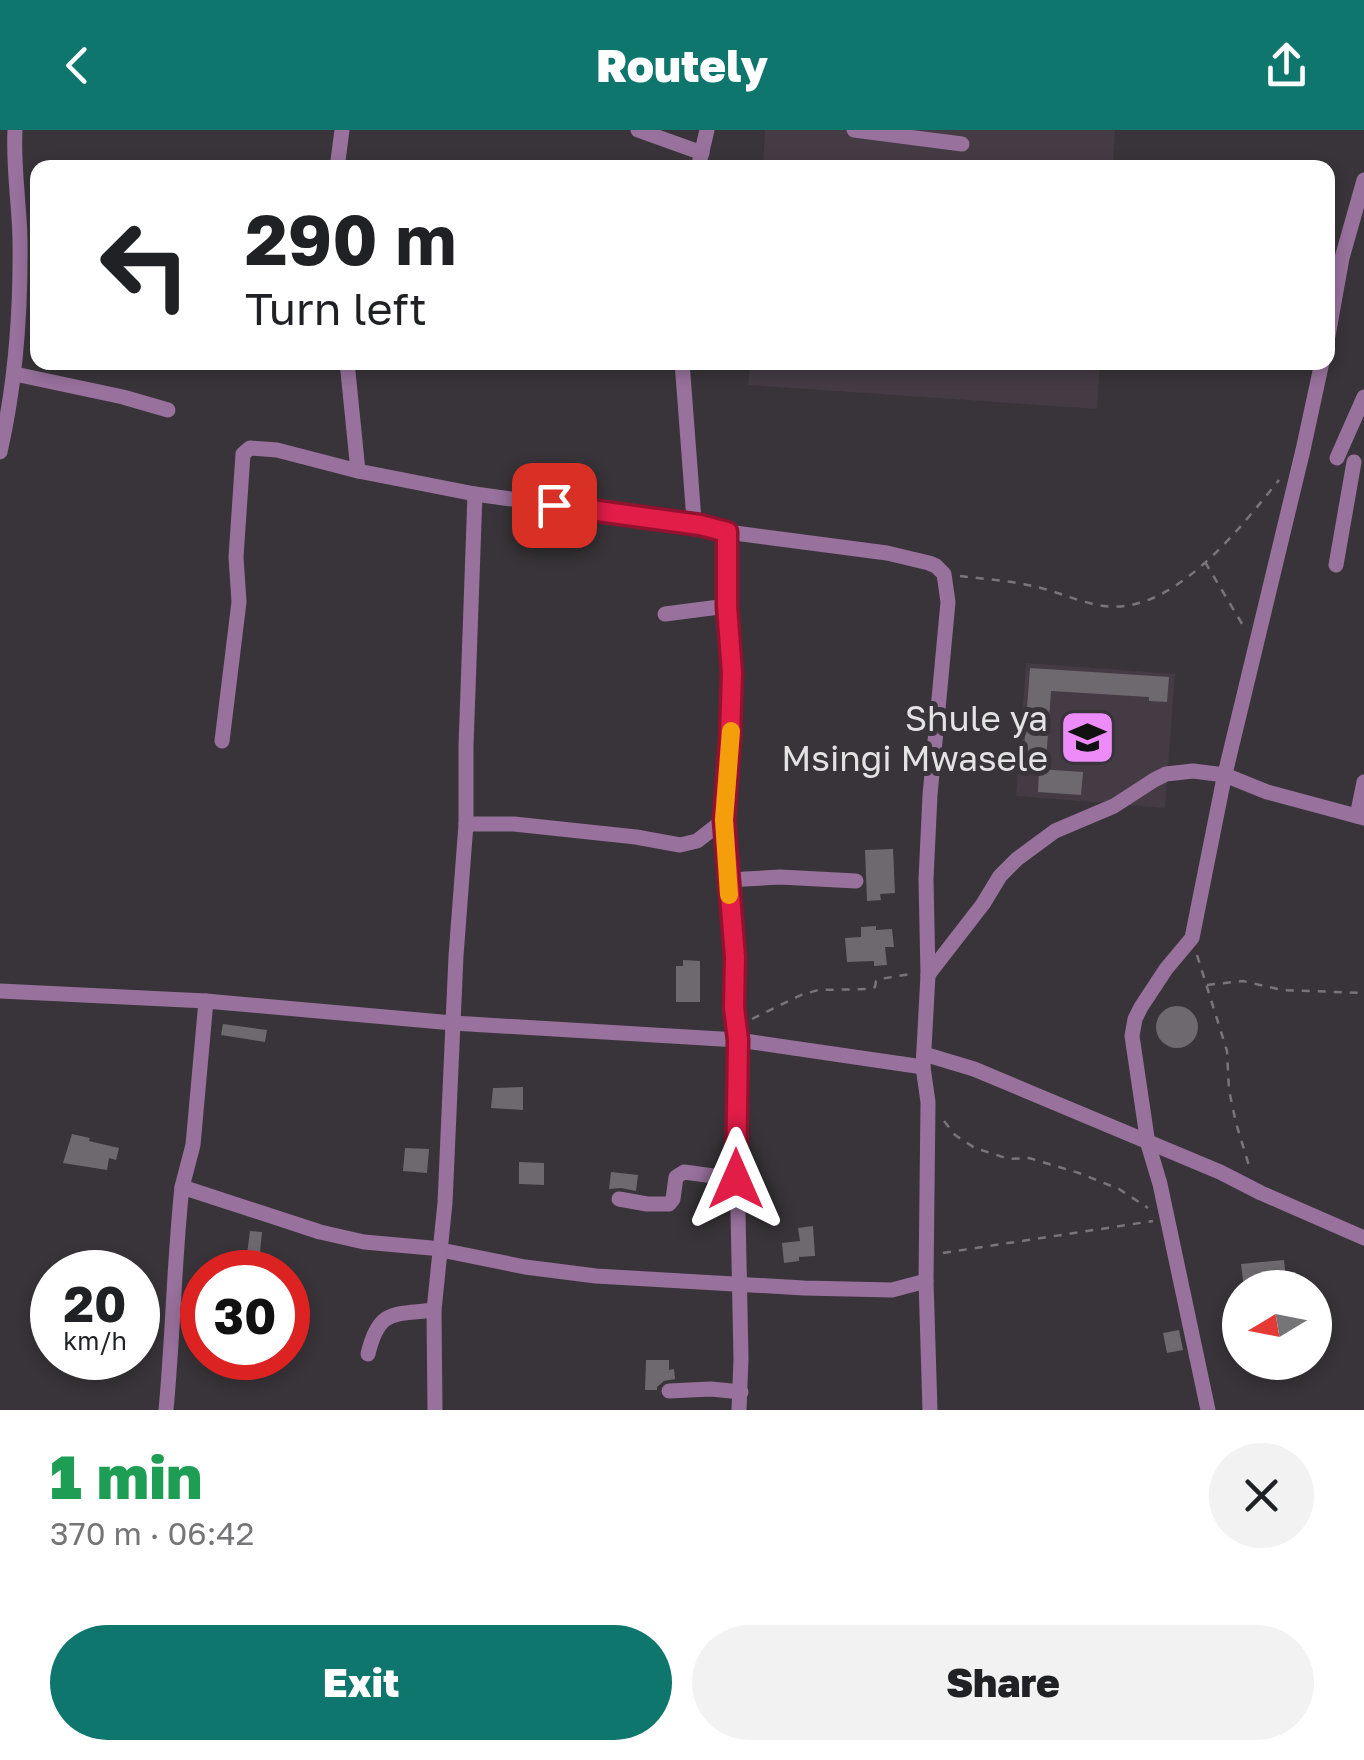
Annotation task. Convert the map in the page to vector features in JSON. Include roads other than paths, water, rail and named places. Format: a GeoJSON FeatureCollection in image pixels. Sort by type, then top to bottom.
{"type":"FeatureCollection","features":[{"type":"Feature","properties":{"kind":"street"},"geometry":{"type":"LineString","coordinates":[[0,452],[15,374],[20,237],[15,130]]}},
{"type":"Feature","properties":{"kind":"street"},"geometry":{"type":"LineString","coordinates":[[338,160],[342,130]]}},
{"type":"Feature","properties":{"kind":"street"},"geometry":{"type":"LineString","coordinates":[[638,130],[700,160],[707,130]]}},
{"type":"Feature","properties":{"kind":"street"},"geometry":{"type":"LineString","coordinates":[[854,130],[962,144]]}},
{"type":"Feature","properties":{"kind":"street"},"geometry":{"type":"LineString","coordinates":[[1335,297],[1364,180]]}},
{"type":"Feature","properties":{"kind":"street"},"geometry":{"type":"LineString","coordinates":[[349,370],[358,470]]}},
{"type":"Feature","properties":{"kind":"street"},"geometry":{"type":"LineString","coordinates":[[683,370],[692,515],[700,525]]}},
{"type":"Feature","properties":{"kind":"street"},"geometry":{"type":"LineString","coordinates":[[1208,1410],[1148,1144],[1132,1045],[1135,1019],[1192,938],[1225,775],[1320,370]]}},
{"type":"Feature","properties":{"kind":"street"},"geometry":{"type":"LineString","coordinates":[[15,374],[168,410]]}},
{"type":"Feature","properties":{"kind":"street"},"geometry":{"type":"LineString","coordinates":[[1337,458],[1364,397]]}},
{"type":"Feature","properties":{"kind":"street"},"geometry":{"type":"LineString","coordinates":[[222,741],[239,602],[236,557],[243,454],[250,448],[277,450],[476,494],[887,553],[936,566],[944,574],[948,602],[926,879],[928,974],[923,1060],[928,1102],[926,1281],[930,1410]]}},
{"type":"Feature","properties":{"kind":"street"},"geometry":{"type":"LineString","coordinates":[[1303,450],[1359,463],[1336,566]]}},
{"type":"Feature","properties":{"kind":"street"},"geometry":{"type":"LineString","coordinates":[[435,1410],[434,1310],[445,1203],[466,824],[476,494]]}},
{"type":"Feature","properties":{"kind":"street"},"geometry":{"type":"LineString","coordinates":[[727,532],[732,673],[724,820],[737,1032],[739,1410]]}},
{"type":"Feature","properties":{"kind":"street"},"geometry":{"type":"LineString","coordinates":[[665,614],[727,606]]}},
{"type":"Feature","properties":{"kind":"street"},"geometry":{"type":"LineString","coordinates":[[928,974],[1000,876],[1017,859],[1056,831],[1114,806],[1166,774],[1193,770],[1225,775],[1267,792],[1361,817],[1364,782]]}},
{"type":"Feature","properties":{"kind":"street"},"geometry":{"type":"LineString","coordinates":[[466,824],[514,824],[680,844],[697,841],[724,820]]}},
{"type":"Feature","properties":{"kind":"street"},"geometry":{"type":"LineString","coordinates":[[727,880],[780,876],[856,881]]}},
{"type":"Feature","properties":{"kind":"street"},"geometry":{"type":"LineString","coordinates":[[0,991],[206,1001],[454,1023],[737,1032],[974,1068],[1364,1238]]}},
{"type":"Feature","properties":{"kind":"street"},"geometry":{"type":"LineString","coordinates":[[166,1410],[174,1254],[182,1187],[193,1146],[206,1001]]}},
{"type":"Feature","properties":{"kind":"street"},"geometry":{"type":"LineString","coordinates":[[619,1200],[669,1204],[676,1177],[682,1173],[736,1179]]}},
{"type":"Feature","properties":{"kind":"street"},"geometry":{"type":"LineString","coordinates":[[182,1187],[335,1236],[596,1276],[892,1290],[926,1281]]}},
{"type":"Feature","properties":{"kind":"street"},"geometry":{"type":"LineString","coordinates":[[368,1354],[374,1332],[388,1316],[434,1310]]}},
{"type":"Feature","properties":{"kind":"street"},"geometry":{"type":"LineString","coordinates":[[669,1392],[741,1392]]}},
{"type":"Feature","properties":{"kind":"place","name":"Shule ya Msingi Mwasele"},"geometry":{"type":"Point","coordinates":[1087,738]}}]}
